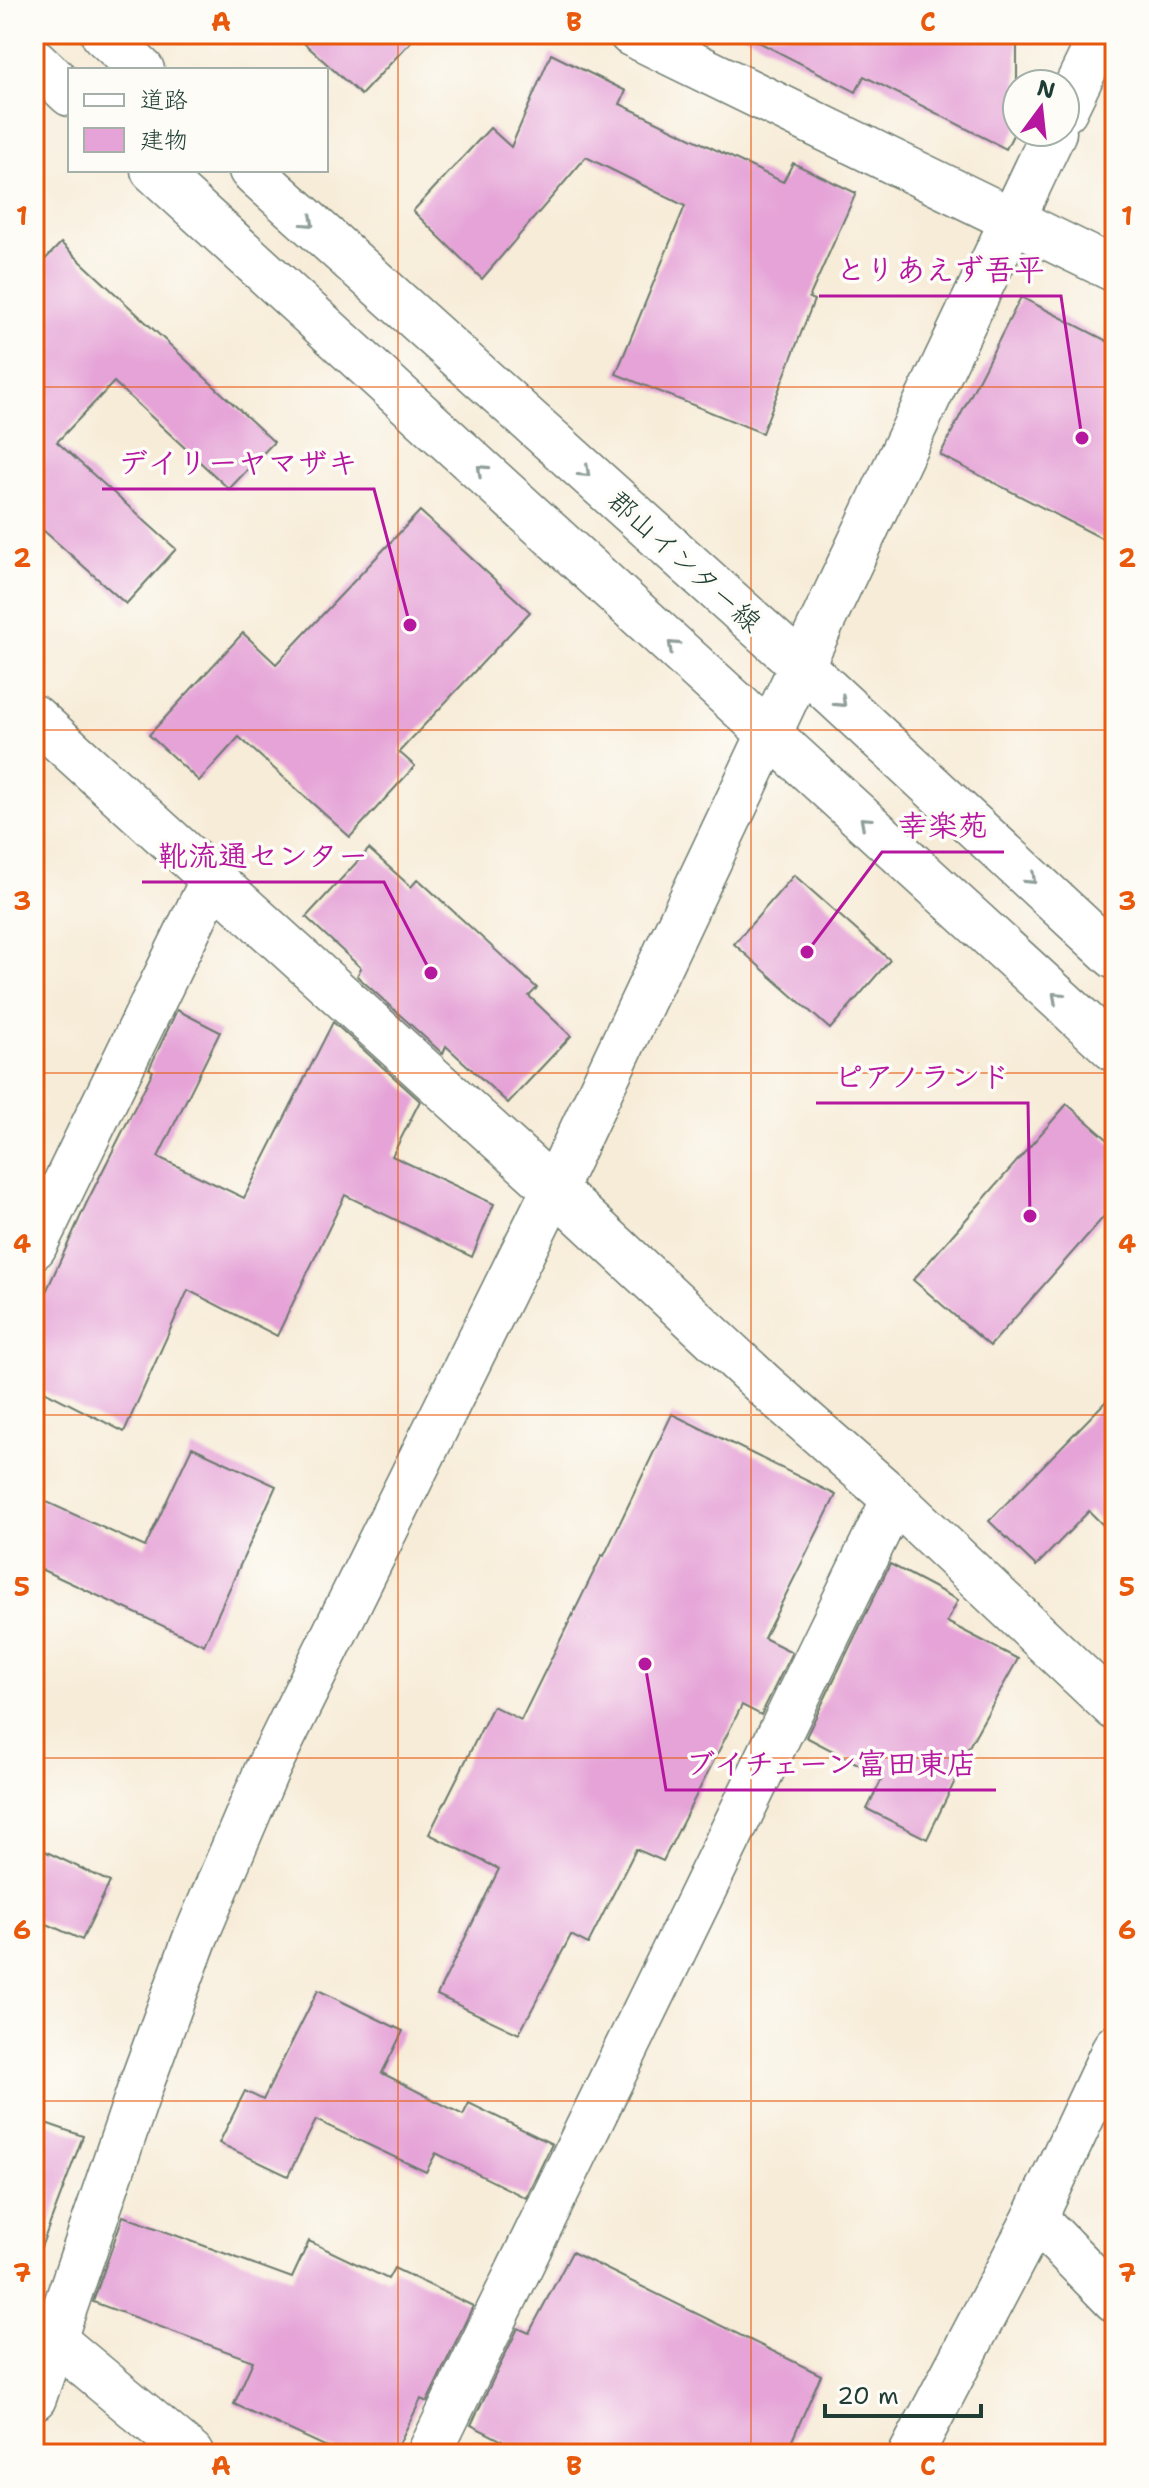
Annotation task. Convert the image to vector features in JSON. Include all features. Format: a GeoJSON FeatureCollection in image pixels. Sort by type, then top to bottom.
{"type":"FeatureCollection","features":[{"type":"Feature","properties":{"kind":"street"},"geometry":{"type":"LineString","coordinates":[[103,34],[140,68]]}},
{"type":"Feature","properties":{"kind":"street"},"geometry":{"type":"LineString","coordinates":[[631,34],[1115,270]]}},
{"type":"Feature","properties":{"kind":"street"},"geometry":{"type":"LineString","coordinates":[[1081,77],[1102,34]]}},
{"type":"Feature","properties":{"kind":"street"},"geometry":{"type":"LineString","coordinates":[[34,60],[68,92]]}},
{"type":"Feature","properties":{"kind":"street"},"geometry":{"type":"LineString","coordinates":[[34,2398],[44,2332],[196,1936],[266,1772],[554,1189],[1046,148]]}},
{"type":"Feature","properties":{"kind":"street"},"geometry":{"type":"LineString","coordinates":[[155,172],[1115,1050]]}},
{"type":"Feature","properties":{"kind":"street","name":"郡山インター線"},"geometry":{"type":"LineString","coordinates":[[253,172],[802,666],[1115,957]]}},
{"type":"Feature","properties":{"kind":"street"},"geometry":{"type":"LineString","coordinates":[[34,717],[554,1189],[764,1385],[894,1499],[1115,1708]]}},
{"type":"Feature","properties":{"kind":"street"},"geometry":{"type":"LineString","coordinates":[[34,1247],[212,881]]}},
{"type":"Feature","properties":{"kind":"street"},"geometry":{"type":"LineString","coordinates":[[429,2454],[894,1499]]}},
{"type":"Feature","properties":{"kind":"street"},"geometry":{"type":"LineString","coordinates":[[911,2454],[1035,2218],[1115,2047]]}},
{"type":"Feature","properties":{"kind":"street"},"geometry":{"type":"LineString","coordinates":[[1035,2218],[1115,2300]]}},
{"type":"Feature","properties":{"kind":"street"},"geometry":{"type":"LineString","coordinates":[[44,2332],[191,2454]]}},
{"type":"Feature","properties":{"kind":"building"},"geometry":{"type":"Polygon","coordinates":[[[294,34],[418,34],[361,95],[294,34]]]}},
{"type":"Feature","properties":{"kind":"building"},"geometry":{"type":"Polygon","coordinates":[[[743,34],[1017,34],[1017,68],[1001,68],[1001,146],[864,76],[856,92],[743,34]]]}},
{"type":"Feature","properties":{"kind":"building"},"geometry":{"type":"Polygon","coordinates":[[[551,54],[626,91],[620,104],[783,182],[793,163],[856,193],[809,298],[814,300],[762,433],[616,374],[685,206],[586,157],[482,279],[413,211],[490,128],[511,147],[551,54]]]}},
{"type":"Feature","properties":{"kind":"building"},"geometry":{"type":"Polygon","coordinates":[[[61,243],[274,442],[229,489],[114,382],[57,442],[176,549],[126,604],[34,522],[34,271],[61,243]]]}},
{"type":"Feature","properties":{"kind":"building"},"geometry":{"type":"Polygon","coordinates":[[[1021,297],[1115,345],[1115,545],[940,455],[1021,297]]]}},
{"type":"Feature","properties":{"kind":"building"},"geometry":{"type":"Polygon","coordinates":[[[420,511],[530,612],[399,752],[415,766],[350,837],[239,737],[199,781],[149,735],[243,633],[276,664],[420,511]]]}},
{"type":"Feature","properties":{"kind":"building"},"geometry":{"type":"Polygon","coordinates":[[[369,849],[411,887],[418,879],[537,988],[529,996],[571,1036],[508,1103],[446,1046],[443,1054],[357,976],[361,968],[306,917],[369,849]]]}},
{"type":"Feature","properties":{"kind":"building"},"geometry":{"type":"Polygon","coordinates":[[[794,875],[890,960],[830,1029],[734,944],[794,875]]]}},
{"type":"Feature","properties":{"kind":"building"},"geometry":{"type":"Polygon","coordinates":[[[177,1010],[220,1032],[158,1157],[244,1198],[333,1022],[420,1101],[392,1156],[494,1204],[472,1257],[345,1195],[277,1336],[188,1290],[124,1432],[34,1386],[34,1318],[87,1202],[153,1071],[149,1069],[177,1010]]]}},
{"type":"Feature","properties":{"kind":"building"},"geometry":{"type":"Polygon","coordinates":[[[1067,1104],[1115,1146],[1115,1204],[990,1346],[913,1280],[1067,1104]]]}},
{"type":"Feature","properties":{"kind":"building"},"geometry":{"type":"Polygon","coordinates":[[[1115,1392],[1115,1537],[1089,1511],[1036,1566],[989,1521],[1115,1392]]]}},
{"type":"Feature","properties":{"kind":"building"},"geometry":{"type":"Polygon","coordinates":[[[672,1414],[836,1495],[764,1638],[792,1652],[761,1715],[742,1705],[663,1861],[636,1849],[588,1944],[571,1935],[519,2034],[437,1995],[499,1869],[429,1834],[493,1706],[521,1720],[672,1414]]]}},
{"type":"Feature","properties":{"kind":"building"},"geometry":{"type":"Polygon","coordinates":[[[192,1447],[276,1486],[204,1645],[34,1566],[34,1496],[145,1547],[192,1447]]]}},
{"type":"Feature","properties":{"kind":"building"},"geometry":{"type":"Polygon","coordinates":[[[890,1564],[958,1600],[947,1622],[1018,1659],[962,1759],[965,1760],[927,1839],[867,1809],[883,1777],[806,1737],[890,1564]]]}},
{"type":"Feature","properties":{"kind":"building"},"geometry":{"type":"Polygon","coordinates":[[[34,1846],[110,1882],[82,1940],[34,1918],[34,1846]]]}},
{"type":"Feature","properties":{"kind":"building"},"geometry":{"type":"Polygon","coordinates":[[[318,1990],[403,2031],[382,2073],[463,2115],[469,2103],[552,2144],[526,2198],[436,2153],[426,2172],[316,2120],[288,2176],[219,2143],[245,2091],[263,2100],[318,1990]]]}},
{"type":"Feature","properties":{"kind":"building"},"geometry":{"type":"Polygon","coordinates":[[[34,2119],[83,2136],[38,2255],[34,2254],[34,2119]]]}},
{"type":"Feature","properties":{"kind":"building"},"geometry":{"type":"Polygon","coordinates":[[[123,2216],[292,2278],[309,2241],[388,2279],[394,2268],[473,2306],[427,2402],[421,2399],[394,2454],[342,2454],[234,2404],[253,2361],[93,2302],[123,2216]]]}},
{"type":"Feature","properties":{"kind":"building"},"geometry":{"type":"Polygon","coordinates":[[[572,2252],[821,2375],[786,2454],[528,2454],[471,2425],[518,2328],[529,2333],[572,2252]]]}},
{"type":"Feature","properties":{"kind":"place","name":"とりあえず吾平"},"geometry":{"type":"Point","coordinates":[1082,438]}},
{"type":"Feature","properties":{"kind":"place","name":"デイリーヤマザキ"},"geometry":{"type":"Point","coordinates":[410,625]}},
{"type":"Feature","properties":{"kind":"place","name":"幸楽苑"},"geometry":{"type":"Point","coordinates":[807,952]}},
{"type":"Feature","properties":{"kind":"place","name":"靴流通センター"},"geometry":{"type":"Point","coordinates":[431,973]}},
{"type":"Feature","properties":{"kind":"place","name":"ピアノランド"},"geometry":{"type":"Point","coordinates":[1030,1216]}},
{"type":"Feature","properties":{"kind":"place","name":"ブイチェーン富田東店"},"geometry":{"type":"Point","coordinates":[645,1664]}}]}
